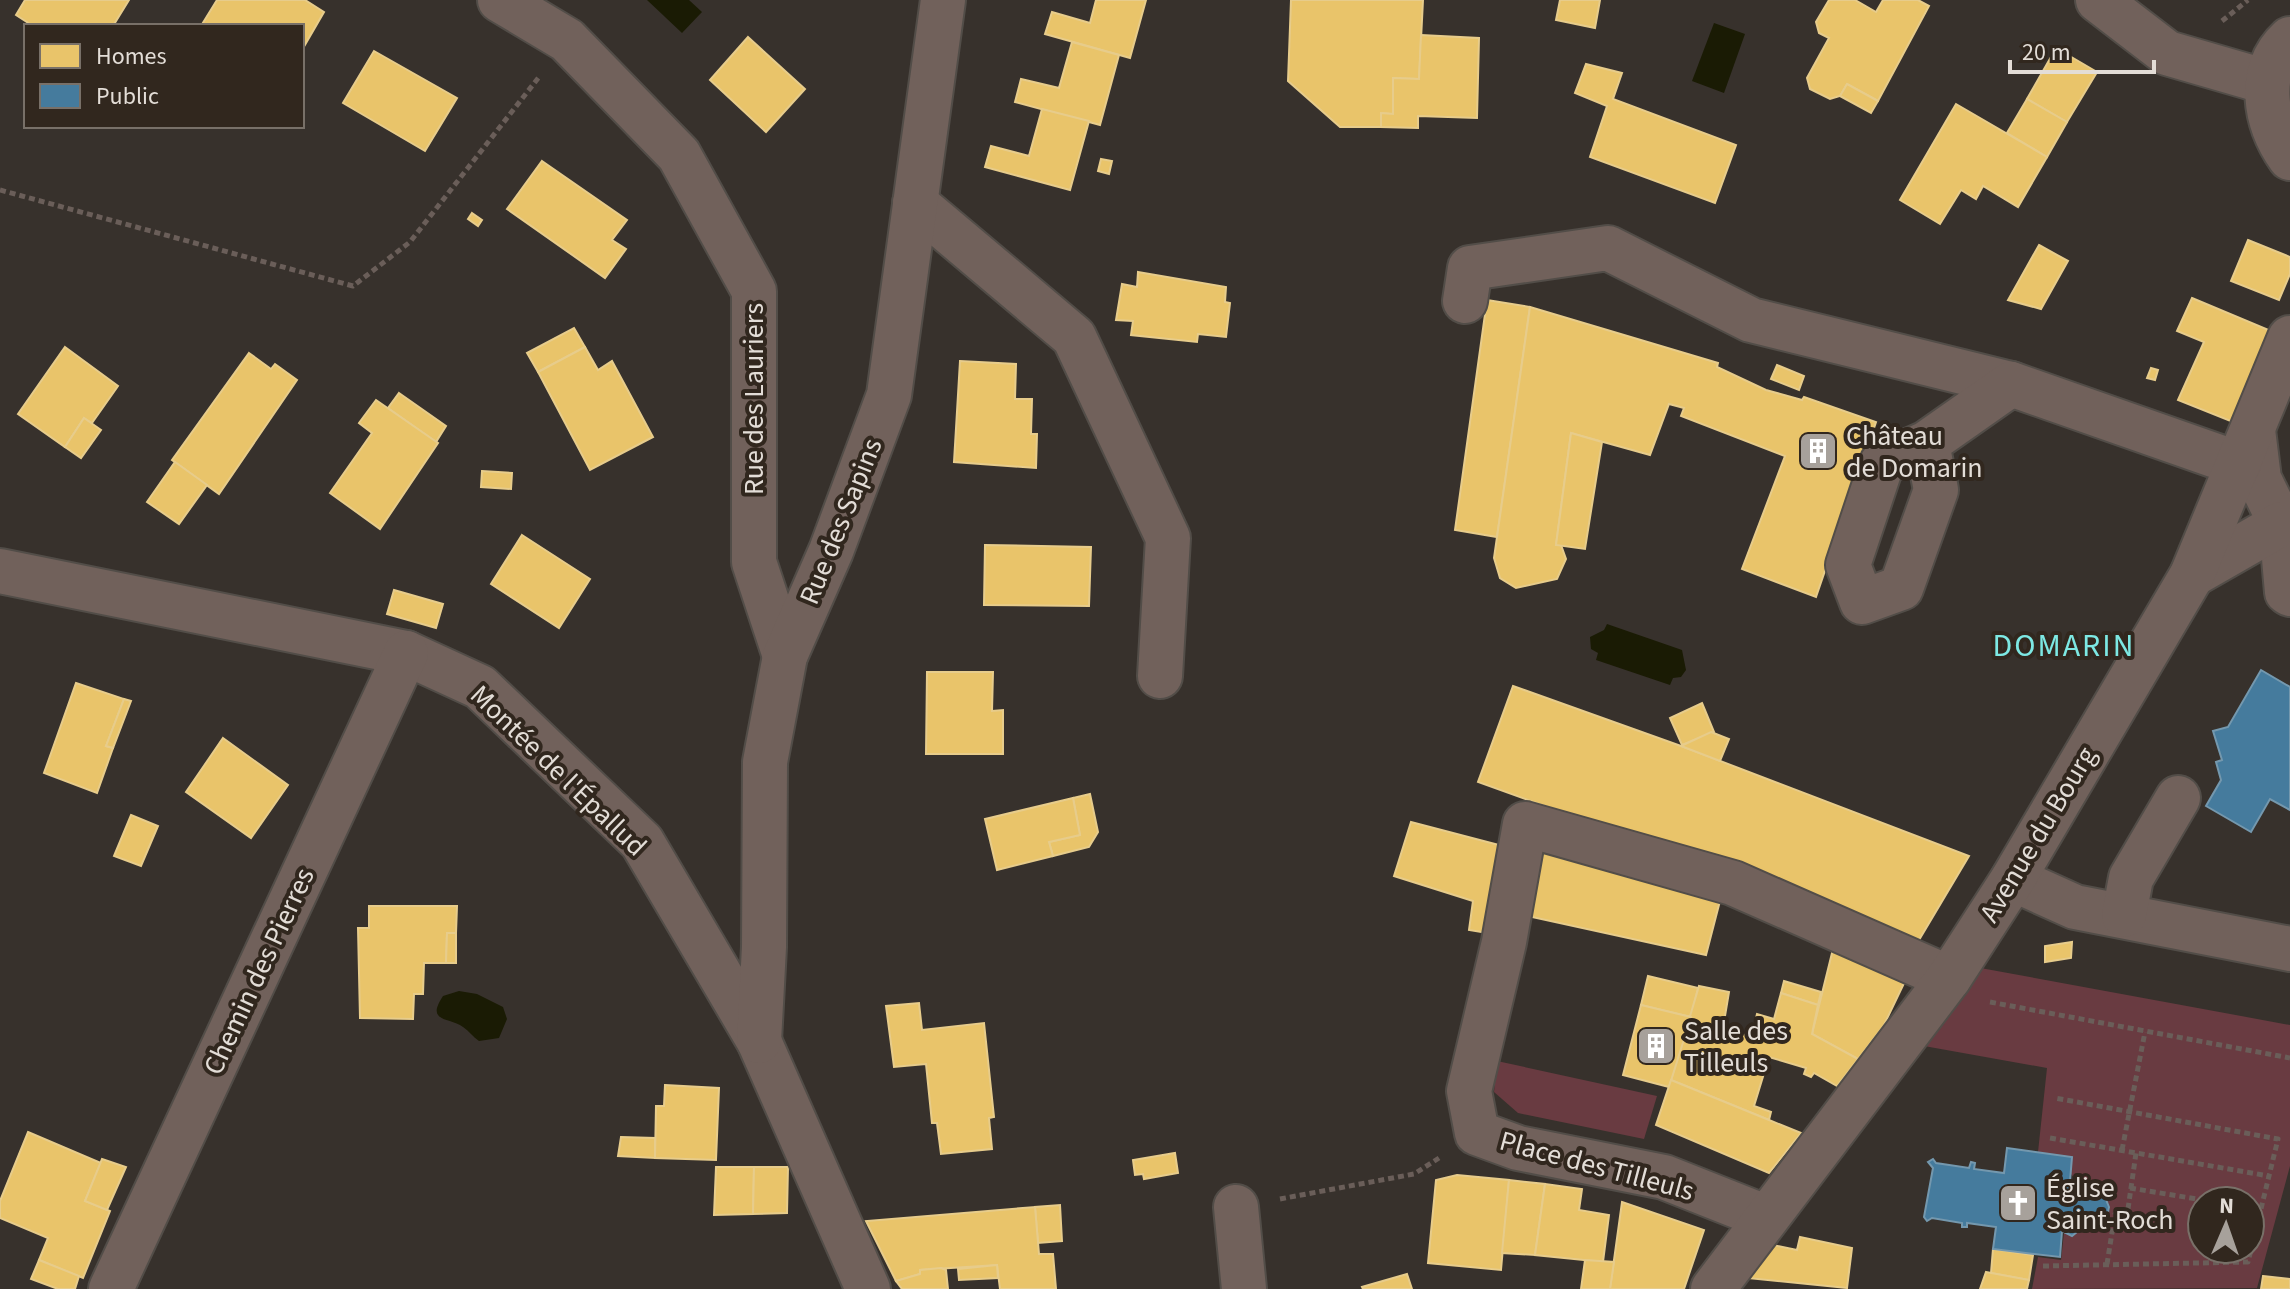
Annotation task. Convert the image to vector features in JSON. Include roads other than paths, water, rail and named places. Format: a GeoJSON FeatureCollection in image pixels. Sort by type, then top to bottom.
{"type":"FeatureCollection","features":[{"type":"Feature","properties":{"kind":"street","name":"Rue des Lauriers"},"geometry":{"type":"LineString","coordinates":[[500,0],[567,40],[679,155],[754,291],[754,562],[785,656]]}},
{"type":"Feature","properties":{"kind":"street","name":"Rue des Sapins"},"geometry":{"type":"LineString","coordinates":[[759,1041],[764,947],[765,762],[785,656],[831,551],[889,395],[943,0]]}},
{"type":"Feature","properties":{"kind":"street"},"geometry":{"type":"LineString","coordinates":[[2098,0],[2167,53],[2267,82]]}},
{"type":"Feature","properties":{"kind":"street"},"geometry":{"type":"LineString","coordinates":[[2290,39],[2281,47],[2267,82],[2269,122],[2290,158]]}},
{"type":"Feature","properties":{"kind":"street"},"geometry":{"type":"LineString","coordinates":[[915,203],[1074,337],[1168,538],[1160,676]]}},
{"type":"Feature","properties":{"kind":"street"},"geometry":{"type":"LineString","coordinates":[[1465,301],[1470,268],[1608,248],[1751,320],[2011,384],[2246,447],[2259,479],[2286,524],[2287,592],[2290,594]]}},
{"type":"Feature","properties":{"kind":"street","name":"Avenue du Bourg"},"geometry":{"type":"LineString","coordinates":[[1713,1289],[1765,1217],[1961,988],[2013,879],[2192,575],[2290,338]]}},
{"type":"Feature","properties":{"kind":"street"},"geometry":{"type":"LineString","coordinates":[[1927,443],[2011,384]]}},
{"type":"Feature","properties":{"kind":"street"},"geometry":{"type":"LineString","coordinates":[[2192,575],[2286,524]]}},
{"type":"Feature","properties":{"kind":"street","name":"Montée de l'Épallud"},"geometry":{"type":"LineString","coordinates":[[0,571],[406,653],[480,687],[642,842],[759,1041],[868,1289]]}},
{"type":"Feature","properties":{"kind":"street","name":"Chemin des Pierres"},"geometry":{"type":"LineString","coordinates":[[111,1289],[406,653]]}},
{"type":"Feature","properties":{"kind":"street"},"geometry":{"type":"LineString","coordinates":[[2124,915],[2131,878],[2178,798]]}},
{"type":"Feature","properties":{"kind":"street","name":"Place des Tilleuls"},"geometry":{"type":"LineString","coordinates":[[1765,1217],[1664,1177],[1518,1148],[1477,1133],[1469,1091],[1504,942],[1525,824],[1733,883],[1961,988]]}},
{"type":"Feature","properties":{"kind":"street"},"geometry":{"type":"LineString","coordinates":[[2013,879],[2075,907],[2290,949]]}},
{"type":"Feature","properties":{"kind":"street"},"geometry":{"type":"LineString","coordinates":[[1236,1207],[1244,1289]]}},
{"type":"Feature","properties":{"kind":"place","name":"Château de Domarin"},"geometry":{"type":"Point","coordinates":[1818,451]}},
{"type":"Feature","properties":{"kind":"place","name":"Salle des Tilleuls"},"geometry":{"type":"Point","coordinates":[1656,1046]}},
{"type":"Feature","properties":{"kind":"place","name":"Église Saint-Roch"},"geometry":{"type":"Point","coordinates":[2018,1203]}},
{"type":"Feature","properties":{"kind":"district","name":"DOMARIN"},"geometry":{"type":"Point","coordinates":[2064,645]}}]}
